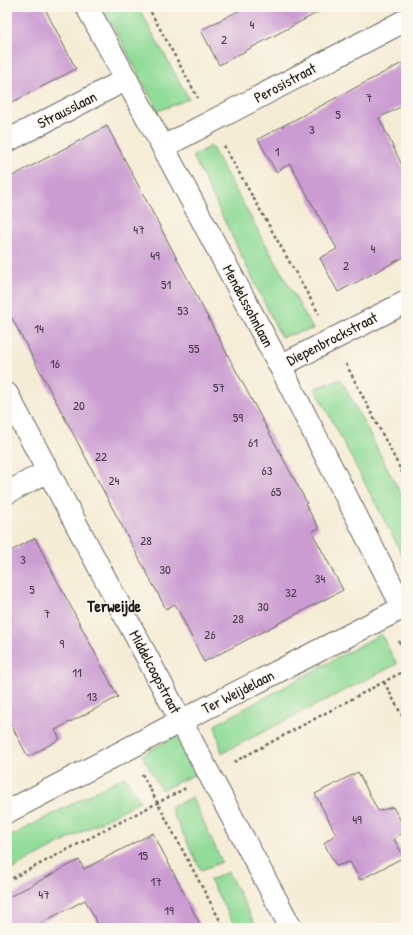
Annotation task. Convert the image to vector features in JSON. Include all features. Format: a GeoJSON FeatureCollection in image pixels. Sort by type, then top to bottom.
{"type":"FeatureCollection","features":[{"type":"Feature","properties":{"kind":"street","name":"Mendelssohnlaan"},"geometry":{"type":"LineString","coordinates":[[87,7],[164,147],[280,366],[404,607]]}},
{"type":"Feature","properties":{"kind":"street","name":"Perosistraat"},"geometry":{"type":"LineString","coordinates":[[164,147],[406,20]]}},
{"type":"Feature","properties":{"kind":"street","name":"Strausslaan"},"geometry":{"type":"LineString","coordinates":[[7,141],[127,79]]}},
{"type":"Feature","properties":{"kind":"street","name":"Diepenbrockstraat"},"geometry":{"type":"LineString","coordinates":[[280,366],[406,302]]}},
{"type":"Feature","properties":{"kind":"street","name":"Middelcoopstraat"},"geometry":{"type":"LineString","coordinates":[[7,394],[292,928]]}},
{"type":"Feature","properties":{"kind":"street"},"geometry":{"type":"LineString","coordinates":[[7,493],[48,471]]}},
{"type":"Feature","properties":{"kind":"street","name":"Ter Weijdelaan"},"geometry":{"type":"LineString","coordinates":[[7,812],[404,607]]}},
{"type":"Feature","properties":{"kind":"path"},"geometry":{"type":"LineString","coordinates":[[148,7],[333,339],[406,480]]}},
{"type":"Feature","properties":{"kind":"path"},"geometry":{"type":"LineString","coordinates":[[384,682],[406,723]]}},
{"type":"Feature","properties":{"kind":"path"},"geometry":{"type":"LineString","coordinates":[[128,749],[224,928]]}},
{"type":"Feature","properties":{"kind":"green space"},"geometry":{"type":"Polygon","coordinates":[[[103,7],[138,7],[189,99],[158,111],[103,7]]]}},
{"type":"Feature","properties":{"kind":"green space"},"geometry":{"type":"Polygon","coordinates":[[[211,146],[313,329],[281,337],[193,156],[211,146]]]}},
{"type":"Feature","properties":{"kind":"green space"},"geometry":{"type":"Polygon","coordinates":[[[341,379],[406,504],[406,562],[315,388],[341,379]]]}},
{"type":"Feature","properties":{"kind":"green space"},"geometry":{"type":"Polygon","coordinates":[[[381,634],[397,664],[222,753],[215,725],[381,634]]]}},
{"type":"Feature","properties":{"kind":"green space"},"geometry":{"type":"Polygon","coordinates":[[[179,734],[196,774],[161,790],[142,755],[179,734]]]}},
{"type":"Feature","properties":{"kind":"green space"},"geometry":{"type":"Polygon","coordinates":[[[125,776],[140,801],[7,872],[7,838],[125,776]]]}},
{"type":"Feature","properties":{"kind":"green space"},"geometry":{"type":"Polygon","coordinates":[[[192,797],[222,862],[201,870],[170,808],[192,797]]]}},
{"type":"Feature","properties":{"kind":"green space"},"geometry":{"type":"Polygon","coordinates":[[[228,872],[257,928],[236,928],[210,880],[228,872]]]}},
{"type":"Feature","properties":{"kind":"building"},"geometry":{"type":"Polygon","coordinates":[[[7,7],[44,7],[76,69],[7,105],[7,7]]]}},
{"type":"Feature","properties":{"kind":"building"},"geometry":{"type":"Polygon","coordinates":[[[246,7],[328,7],[219,65],[201,30],[246,7]]]}},
{"type":"Feature","properties":{"kind":"building"},"geometry":{"type":"Polygon","coordinates":[[[406,61],[406,104],[379,118],[406,173],[406,256],[338,292],[320,258],[337,249],[290,164],[276,172],[258,139],[406,61]]]}},
{"type":"Feature","properties":{"kind":"building"},"geometry":{"type":"Polygon","coordinates":[[[107,126],[307,503],[305,504],[319,528],[312,532],[343,590],[204,662],[175,604],[166,609],[7,309],[7,179],[107,126]]]}},
{"type":"Feature","properties":{"kind":"building"},"geometry":{"type":"Polygon","coordinates":[[[35,538],[118,697],[55,730],[60,739],[28,757],[7,717],[7,553],[35,538]]]}},
{"type":"Feature","properties":{"kind":"building"},"geometry":{"type":"Polygon","coordinates":[[[358,772],[378,811],[393,807],[406,830],[394,839],[404,857],[360,880],[350,862],[336,866],[324,843],[336,834],[315,794],[358,772]]]}},
{"type":"Feature","properties":{"kind":"building"},"geometry":{"type":"Polygon","coordinates":[[[153,833],[202,928],[100,928],[85,900],[31,928],[7,928],[7,898],[79,860],[84,869],[153,833]]]}},
{"type":"Feature","properties":{"kind":"district","name":"Terweijde"},"geometry":{"type":"Point","coordinates":[114,606]}}]}
